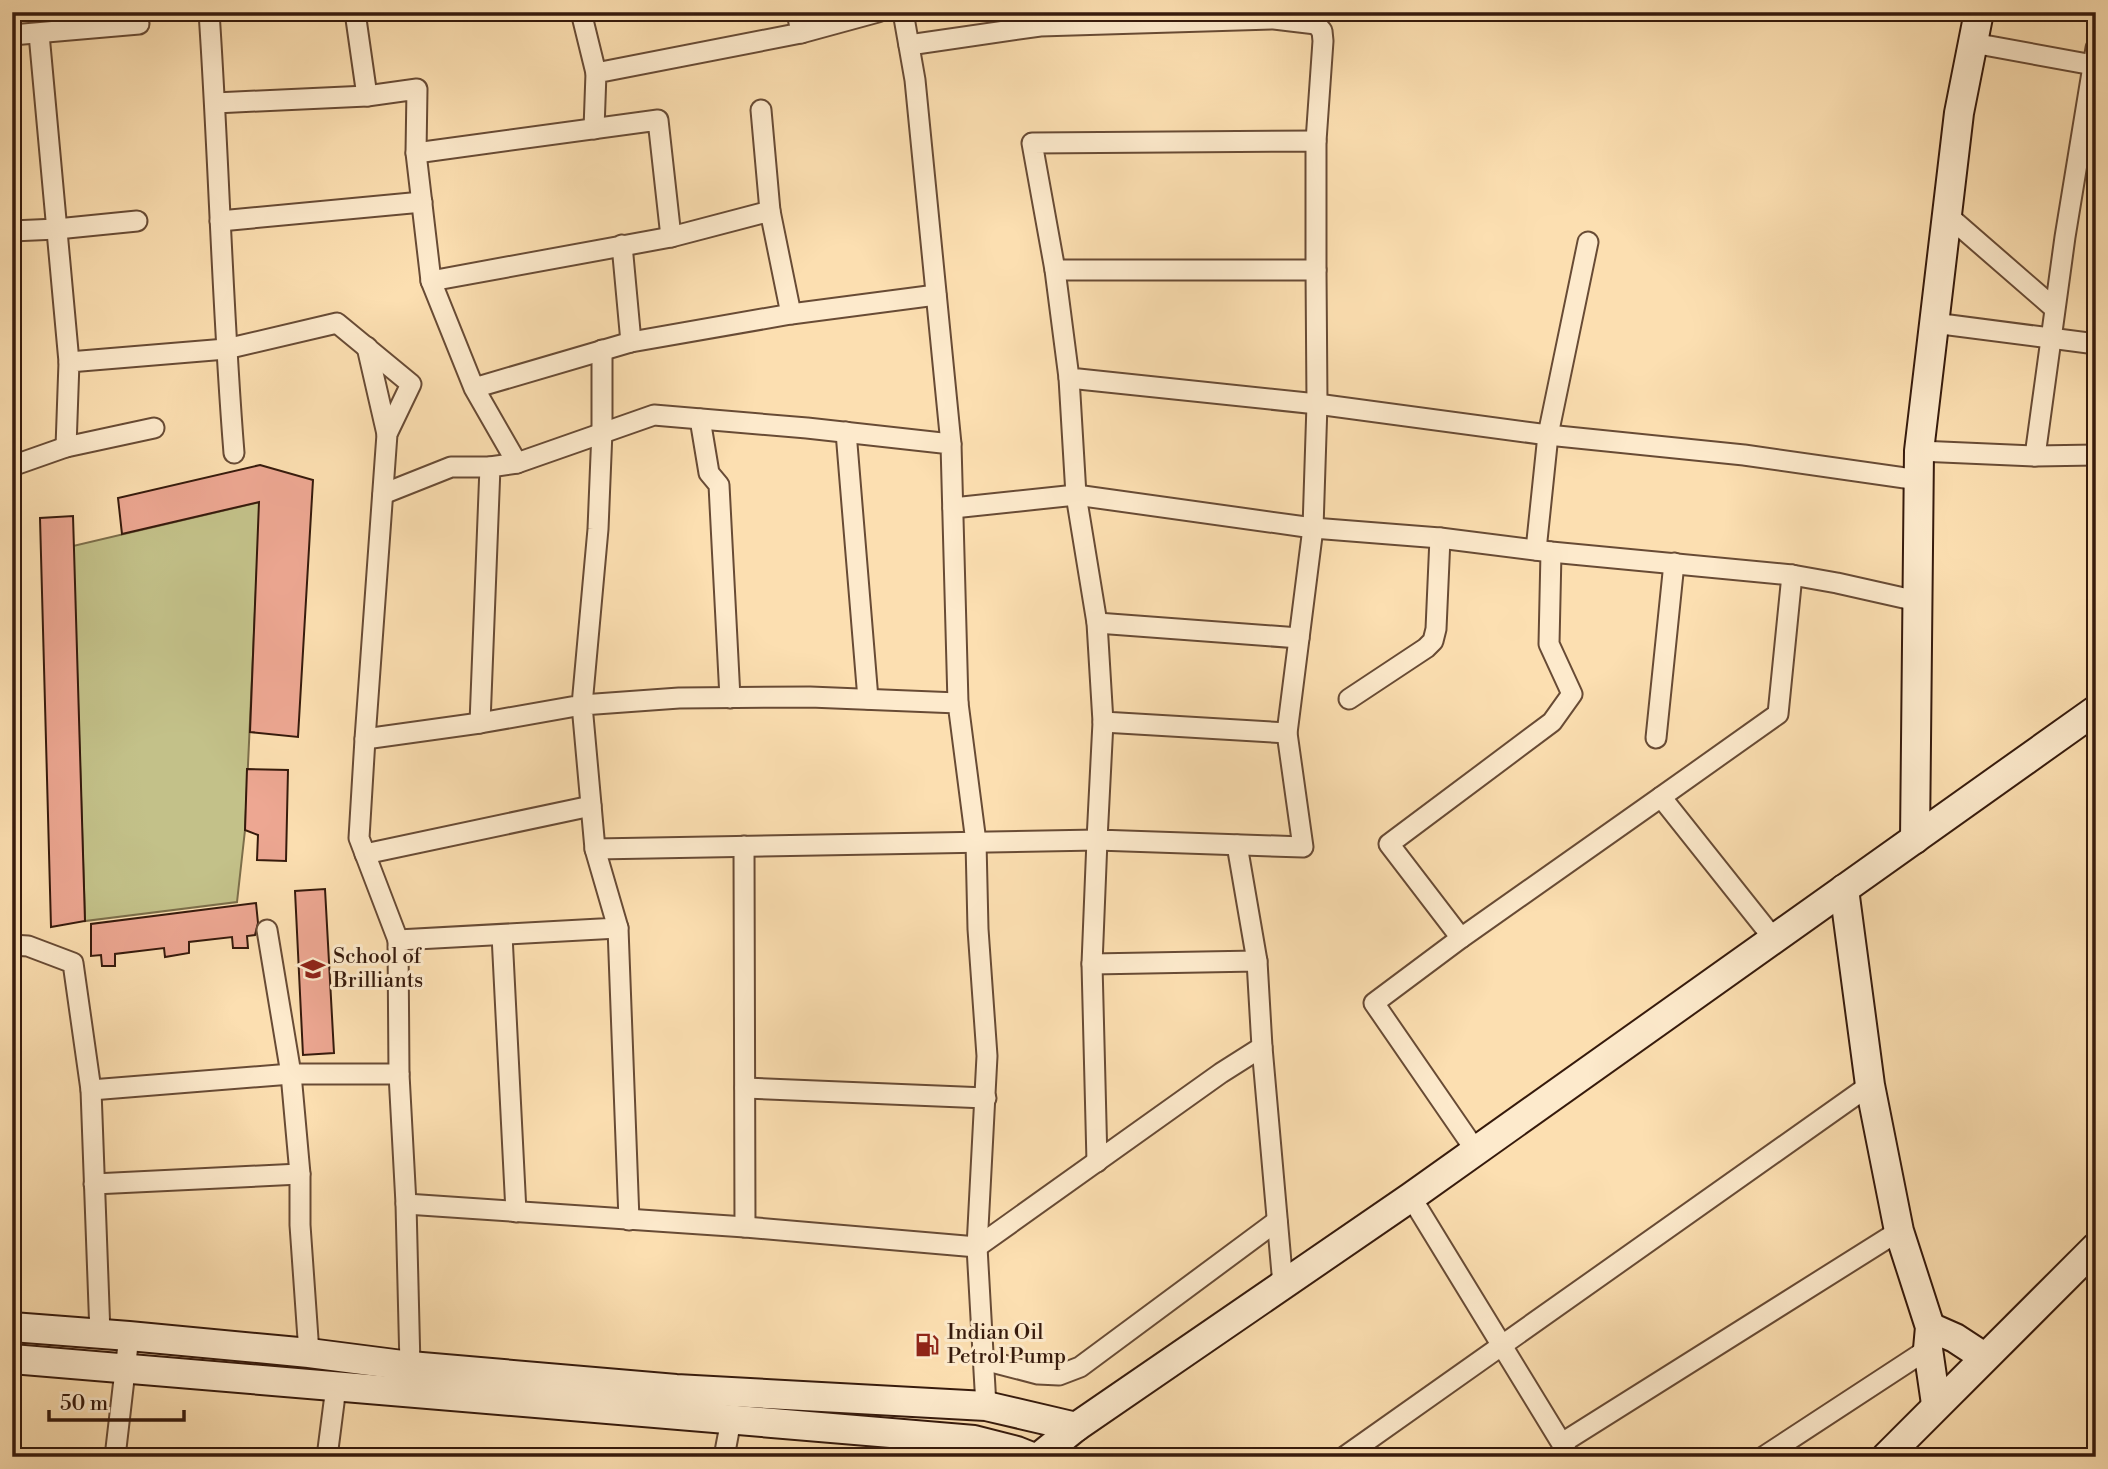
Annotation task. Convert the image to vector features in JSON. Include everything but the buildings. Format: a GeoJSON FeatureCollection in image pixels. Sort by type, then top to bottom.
{"type":"FeatureCollection","features":[{"type":"Feature","properties":{"kind":"street"},"geometry":{"type":"LineString","coordinates":[[209,12],[226,349],[234,453]]}},
{"type":"Feature","properties":{"kind":"street"},"geometry":{"type":"LineString","coordinates":[[355,12],[367,96]]}},
{"type":"Feature","properties":{"kind":"street"},"geometry":{"type":"LineString","coordinates":[[581,12],[596,73],[594,129]]}},
{"type":"Feature","properties":{"kind":"street"},"geometry":{"type":"LineString","coordinates":[[797,12],[801,33]]}},
{"type":"Feature","properties":{"kind":"street"},"geometry":{"type":"LineString","coordinates":[[596,73],[801,33],[878,12]]}},
{"type":"Feature","properties":{"kind":"street"},"geometry":{"type":"LineString","coordinates":[[903,12],[915,80],[951,444],[958,703],[976,842],[978,929],[987,1056],[977,1247],[986,1406]]}},
{"type":"Feature","properties":{"kind":"street"},"geometry":{"type":"LineString","coordinates":[[1915,839],[1919,451],[1959,113],[1979,12]]}},
{"type":"Feature","properties":{"kind":"street"},"geometry":{"type":"LineString","coordinates":[[595,849],[1097,840],[1303,847],[1287,733],[1313,528],[1317,404],[1316,141],[1322,31],[1316,24],[1274,16],[1039,19],[909,45]]}},
{"type":"Feature","properties":{"kind":"street"},"geometry":{"type":"LineString","coordinates":[[12,36],[139,24]]}},
{"type":"Feature","properties":{"kind":"street"},"geometry":{"type":"LineString","coordinates":[[39,34],[69,362],[66,447]]}},
{"type":"Feature","properties":{"kind":"street"},"geometry":{"type":"LineString","coordinates":[[1973,43],[2095,60],[2054,308],[2035,456]]}},
{"type":"Feature","properties":{"kind":"street"},"geometry":{"type":"LineString","coordinates":[[215,103],[367,96],[417,89],[416,153],[431,281],[474,388],[517,463]]}},
{"type":"Feature","properties":{"kind":"street"},"geometry":{"type":"LineString","coordinates":[[761,110],[770,211],[790,314]]}},
{"type":"Feature","properties":{"kind":"street"},"geometry":{"type":"LineString","coordinates":[[416,153],[658,120],[671,237]]}},
{"type":"Feature","properties":{"kind":"street"},"geometry":{"type":"LineString","coordinates":[[1097,1161],[1092,964],[1103,722],[1097,623],[1076,495],[1069,377],[1055,270],[1032,143],[1316,141]]}},
{"type":"Feature","properties":{"kind":"street"},"geometry":{"type":"LineString","coordinates":[[220,221],[422,202]]}},
{"type":"Feature","properties":{"kind":"street"},"geometry":{"type":"LineString","coordinates":[[431,281],[671,237],[770,211]]}},
{"type":"Feature","properties":{"kind":"street"},"geometry":{"type":"LineString","coordinates":[[1947,215],[2054,308]]}},
{"type":"Feature","properties":{"kind":"street"},"geometry":{"type":"LineString","coordinates":[[12,231],[137,221]]}},
{"type":"Feature","properties":{"kind":"street"},"geometry":{"type":"LineString","coordinates":[[1461,938],[1389,844],[1552,722],[1572,694],[1549,644],[1543,551],[1548,435],[1588,242]]}},
{"type":"Feature","properties":{"kind":"street"},"geometry":{"type":"LineString","coordinates":[[622,245],[631,342]]}},
{"type":"Feature","properties":{"kind":"street"},"geometry":{"type":"LineString","coordinates":[[1055,270],[1316,270]]}},
{"type":"Feature","properties":{"kind":"street"},"geometry":{"type":"LineString","coordinates":[[474,388],[631,342],[790,314],[936,295]]}},
{"type":"Feature","properties":{"kind":"street"},"geometry":{"type":"LineString","coordinates":[[69,362],[226,349],[338,323],[411,384],[387,434]]}},
{"type":"Feature","properties":{"kind":"street"},"geometry":{"type":"LineString","coordinates":[[1934,323],[2096,344]]}},
{"type":"Feature","properties":{"kind":"street"},"geometry":{"type":"LineString","coordinates":[[367,347],[387,434],[359,838],[398,940],[399,1074],[406,1204],[410,1366]]}},
{"type":"Feature","properties":{"kind":"street"},"geometry":{"type":"LineString","coordinates":[[603,350],[598,529],[582,705],[595,849],[618,928],[629,1220]]}},
{"type":"Feature","properties":{"kind":"street"},"geometry":{"type":"LineString","coordinates":[[1069,377],[1317,404],[1548,435],[1744,455],[1919,480]]}},
{"type":"Feature","properties":{"kind":"street"},"geometry":{"type":"LineString","coordinates":[[383,494],[451,467],[490,467],[517,463],[654,415],[951,444]]}},
{"type":"Feature","properties":{"kind":"street"},"geometry":{"type":"LineString","coordinates":[[700,418],[709,473],[719,485],[730,698]]}},
{"type":"Feature","properties":{"kind":"street"},"geometry":{"type":"LineString","coordinates":[[12,466],[66,447],[154,428]]}},
{"type":"Feature","properties":{"kind":"street"},"geometry":{"type":"LineString","coordinates":[[846,432],[868,699]]}},
{"type":"Feature","properties":{"kind":"street"},"geometry":{"type":"LineString","coordinates":[[1919,451],[2035,456],[2096,455]]}},
{"type":"Feature","properties":{"kind":"street"},"geometry":{"type":"LineString","coordinates":[[480,723],[490,467]]}},
{"type":"Feature","properties":{"kind":"street"},"geometry":{"type":"LineString","coordinates":[[953,508],[1076,495],[1313,528],[1440,538],[1543,551],[1792,575],[1917,601]]}},
{"type":"Feature","properties":{"kind":"street"},"geometry":{"type":"LineString","coordinates":[[1349,699],[1433,641],[1436,629],[1440,538]]}},
{"type":"Feature","properties":{"kind":"street"},"geometry":{"type":"LineString","coordinates":[[1656,738],[1674,564]]}},
{"type":"Feature","properties":{"kind":"street"},"geometry":{"type":"LineString","coordinates":[[1476,1151],[1374,1003],[1461,938],[1778,714],[1792,575]]}},
{"type":"Feature","properties":{"kind":"street"},"geometry":{"type":"LineString","coordinates":[[1097,623],[1299,638]]}},
{"type":"Feature","properties":{"kind":"street"},"geometry":{"type":"LineString","coordinates":[[365,739],[582,705],[679,698],[810,697],[958,703]]}},
{"type":"Feature","properties":{"kind":"street"},"geometry":{"type":"LineString","coordinates":[[1038,1457],[1076,1427],[1411,1197],[2096,710]]}},
{"type":"Feature","properties":{"kind":"street"},"geometry":{"type":"LineString","coordinates":[[1103,722],[1287,733]]}},
{"type":"Feature","properties":{"kind":"street"},"geometry":{"type":"LineString","coordinates":[[1661,797],[1774,939]]}},
{"type":"Feature","properties":{"kind":"street"},"geometry":{"type":"LineString","coordinates":[[365,854],[591,806]]}},
{"type":"Feature","properties":{"kind":"street"},"geometry":{"type":"LineString","coordinates":[[1237,845],[1256,961],[1283,1285]]}},
{"type":"Feature","properties":{"kind":"street"},"geometry":{"type":"LineString","coordinates":[[744,846],[745,1227]]}},
{"type":"Feature","properties":{"kind":"street"},"geometry":{"type":"LineString","coordinates":[[1843,889],[1870,1085],[1899,1231],[1929,1338],[1936,1404]]}},
{"type":"Feature","properties":{"kind":"street"},"geometry":{"type":"LineString","coordinates":[[398,940],[618,928]]}},
{"type":"Feature","properties":{"kind":"street"},"geometry":{"type":"LineString","coordinates":[[267,930],[291,1074],[300,1174],[300,1225],[309,1353]]}},
{"type":"Feature","properties":{"kind":"street"},"geometry":{"type":"LineString","coordinates":[[502,935],[516,1212]]}},
{"type":"Feature","properties":{"kind":"street"},"geometry":{"type":"LineString","coordinates":[[12,945],[27,946],[74,963],[91,1090],[100,1334]]}},
{"type":"Feature","properties":{"kind":"street"},"geometry":{"type":"LineString","coordinates":[[1092,964],[1256,961]]}},
{"type":"Feature","properties":{"kind":"street"},"geometry":{"type":"LineString","coordinates":[[406,1204],[745,1227],[977,1247],[1221,1073],[1262,1047]]}},
{"type":"Feature","properties":{"kind":"street"},"geometry":{"type":"LineString","coordinates":[[91,1090],[291,1074],[399,1074]]}},
{"type":"Feature","properties":{"kind":"street"},"geometry":{"type":"LineString","coordinates":[[1344,1457],[1870,1085]]}},
{"type":"Feature","properties":{"kind":"street"},"geometry":{"type":"LineString","coordinates":[[745,1088],[986,1098]]}},
{"type":"Feature","properties":{"kind":"street"},"geometry":{"type":"LineString","coordinates":[[94,1184],[300,1174]]}},
{"type":"Feature","properties":{"kind":"street"},"geometry":{"type":"LineString","coordinates":[[1411,1197],[1566,1450],[1899,1231]]}},
{"type":"Feature","properties":{"kind":"street"},"geometry":{"type":"LineString","coordinates":[[984,1360],[1038,1374],[1059,1375],[1080,1367],[1277,1220]]}},
{"type":"Feature","properties":{"kind":"street"},"geometry":{"type":"LineString","coordinates":[[1886,1457],[1936,1404],[2096,1247]]}},
{"type":"Feature","properties":{"kind":"street"},"geometry":{"type":"LineString","coordinates":[[12,1327],[676,1389],[986,1406],[1076,1427]]}},
{"type":"Feature","properties":{"kind":"street"},"geometry":{"type":"LineString","coordinates":[[115,1457],[130,1336]]}},
{"type":"Feature","properties":{"kind":"street"},"geometry":{"type":"LineString","coordinates":[[1763,1457],[1929,1338],[1955,1338],[1984,1357]]}},
{"type":"Feature","properties":{"kind":"street"},"geometry":{"type":"LineString","coordinates":[[12,1359],[974,1440],[1032,1457]]}},
{"type":"Feature","properties":{"kind":"street"},"geometry":{"type":"LineString","coordinates":[[327,1457],[336,1387]]}},
{"type":"Feature","properties":{"kind":"street"},"geometry":{"type":"LineString","coordinates":[[724,1457],[731,1420]]}},
{"type":"Feature","properties":{"kind":"shaded area"},"geometry":{"type":"Polygon","coordinates":[[[260,502],[245,830],[237,902],[85,921],[73,546],[260,502]]]}},
{"type":"Feature","properties":{"kind":"place","name":"School of Brilliants"},"geometry":{"type":"Point","coordinates":[313,969]}},
{"type":"Feature","properties":{"kind":"place","name":"Indian Oil Petrol Pump"},"geometry":{"type":"Point","coordinates":[927,1345]}}]}
